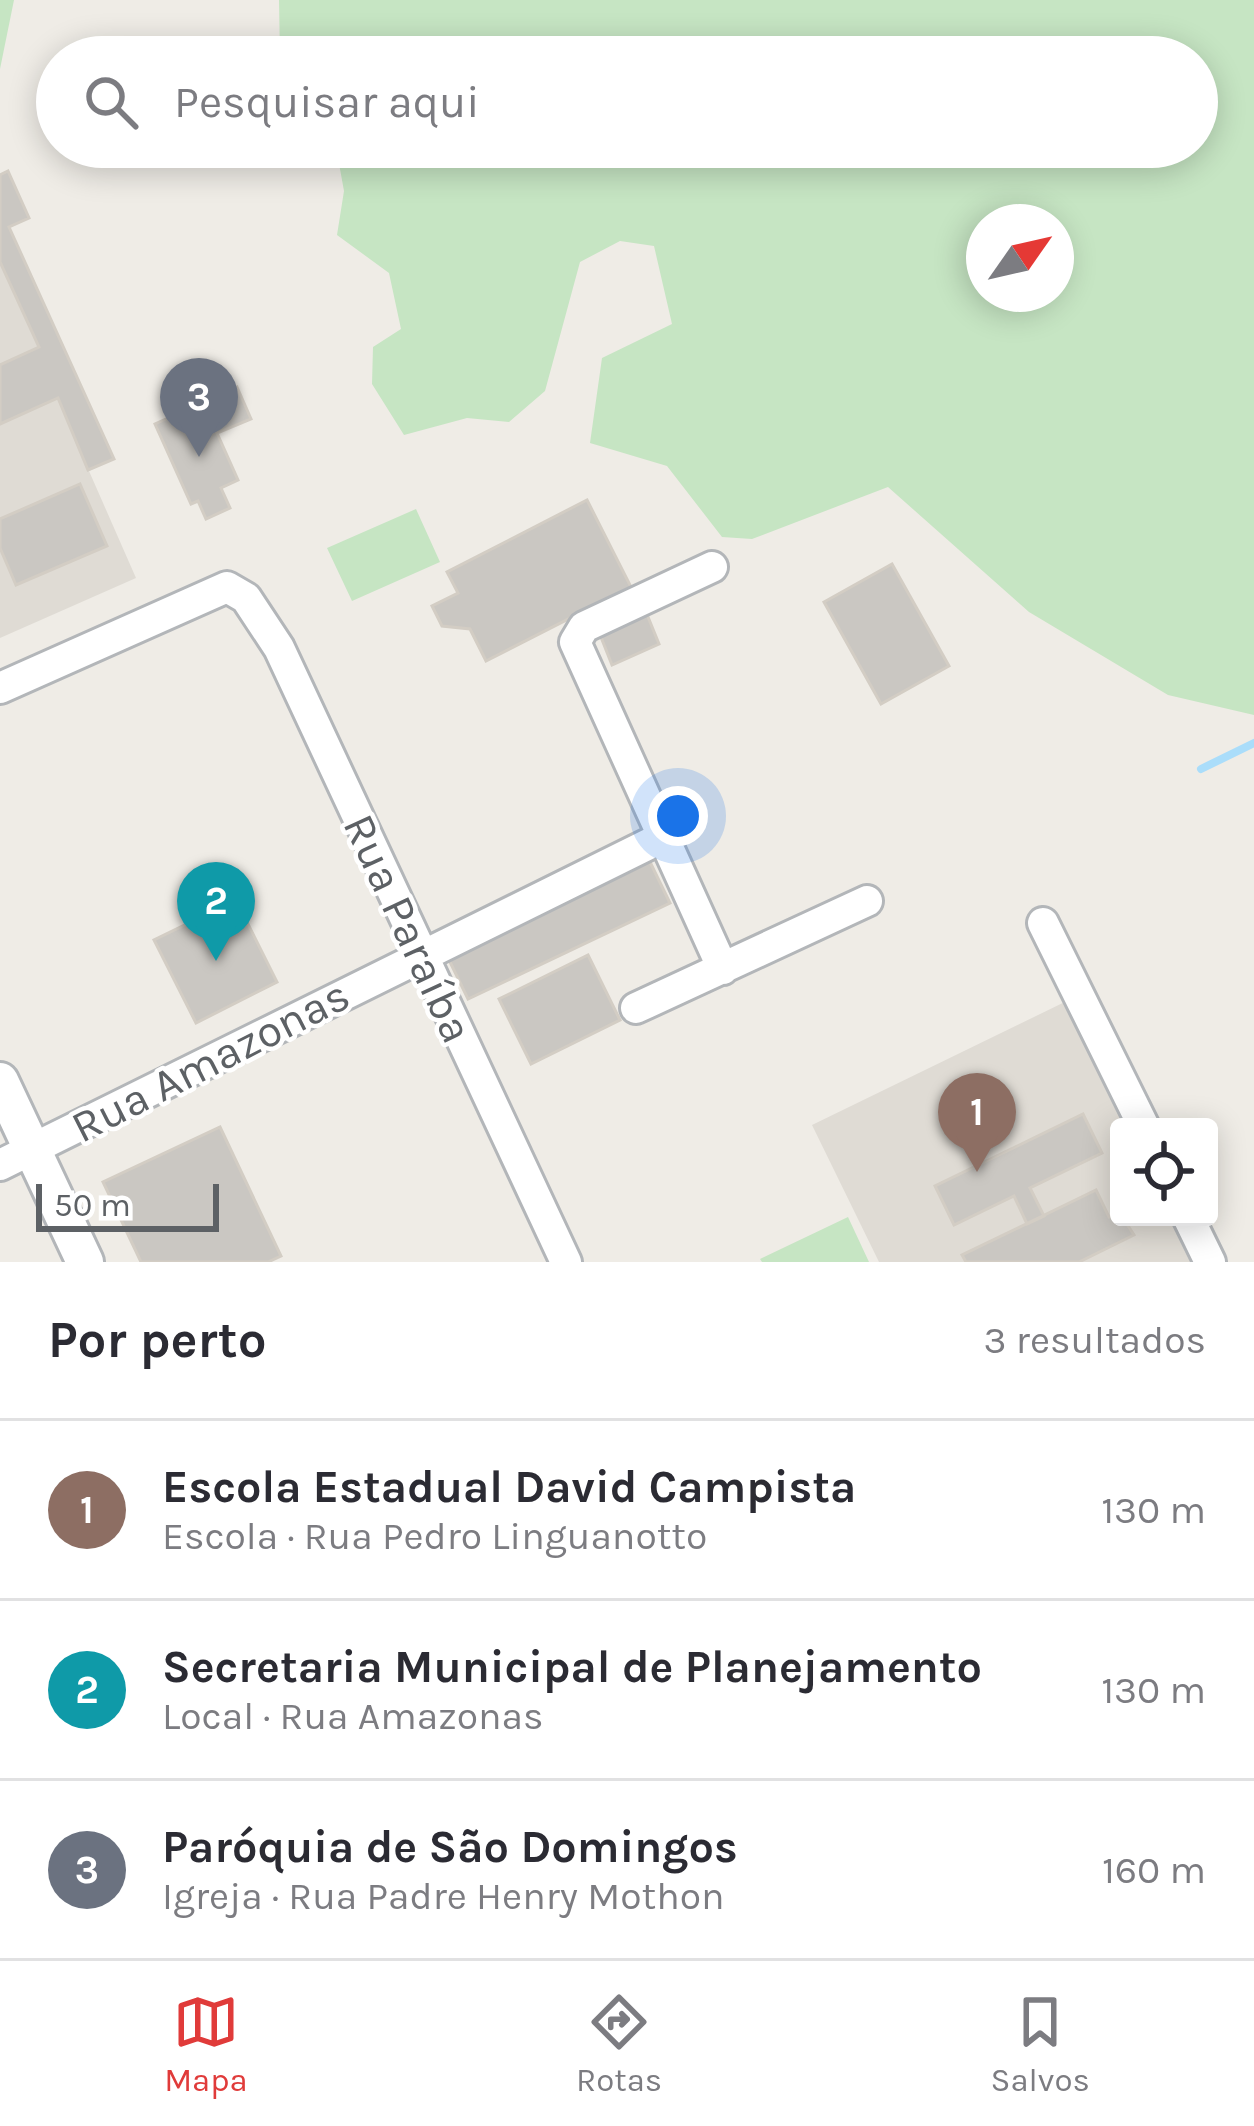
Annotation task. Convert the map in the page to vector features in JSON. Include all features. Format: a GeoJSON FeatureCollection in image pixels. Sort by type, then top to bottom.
{"type":"FeatureCollection","features":[{"type":"Feature","properties":{"kind":"street"},"geometry":{"type":"LineString","coordinates":[[712,567],[578,634],[575,652],[723,969]]}},
{"type":"Feature","properties":{"kind":"street","name":"Rua Paraíba"},"geometry":{"type":"LineString","coordinates":[[0,688],[226,587],[246,598],[279,648],[566,1262]]}},
{"type":"Feature","properties":{"kind":"street","name":"Rua Amazonas"},"geometry":{"type":"LineString","coordinates":[[16,1158],[420,953],[663,837]]}},
{"type":"Feature","properties":{"kind":"street"},"geometry":{"type":"LineString","coordinates":[[636,1008],[867,902]]}},
{"type":"Feature","properties":{"kind":"street"},"geometry":{"type":"LineString","coordinates":[[1043,923],[1140,1118]]}},
{"type":"Feature","properties":{"kind":"street"},"geometry":{"type":"LineString","coordinates":[[0,1081],[16,1158],[86,1262]]}},
{"type":"Feature","properties":{"kind":"street"},"geometry":{"type":"LineString","coordinates":[[1192,1226],[1210,1262]]}},
{"type":"Feature","properties":{"kind":"shaded area"},"geometry":{"type":"Polygon","coordinates":[[[8,171],[29,218],[10,228],[114,459],[89,471],[136,578],[0,638],[0,175],[8,171]]]}},
{"type":"Feature","properties":{"kind":"shaded area"},"geometry":{"type":"Polygon","coordinates":[[[1073,998],[1132,1118],[1110,1118],[1110,1226],[1184,1226],[1202,1262],[879,1262],[812,1125],[1073,998]]]}},
{"type":"Feature","properties":{"kind":"green space"},"geometry":{"type":"Polygon","coordinates":[[[0,0],[14,0],[0,69],[0,0]]]}},
{"type":"Feature","properties":{"kind":"green space"},"geometry":{"type":"Polygon","coordinates":[[[279,0],[1254,0],[1254,715],[1168,695],[1029,612],[888,487],[752,539],[722,537],[667,466],[590,443],[602,358],[672,324],[654,246],[620,241],[580,262],[545,391],[509,422],[467,418],[404,435],[372,384],[373,347],[401,329],[389,273],[337,235],[344,191],[340,168],[1218,168],[1218,36],[280,36],[279,0]]]}},
{"type":"Feature","properties":{"kind":"green space"},"geometry":{"type":"Polygon","coordinates":[[[416,509],[440,562],[352,601],[327,548],[416,509]]]}},
{"type":"Feature","properties":{"kind":"green space"},"geometry":{"type":"Polygon","coordinates":[[[848,1217],[869,1262],[760,1259],[848,1217]]]}},
{"type":"Feature","properties":{"kind":"building"},"geometry":{"type":"Polygon","coordinates":[[[8,171],[29,218],[9,227],[114,459],[88,470],[58,398],[0,424],[0,365],[39,347],[0,262],[0,175],[8,171]]]}},
{"type":"Feature","properties":{"kind":"building"},"geometry":{"type":"Polygon","coordinates":[[[237,387],[251,419],[217,433],[238,480],[221,488],[230,508],[206,519],[198,501],[191,504],[155,424],[237,387]]]}},
{"type":"Feature","properties":{"kind":"building"},"geometry":{"type":"Polygon","coordinates":[[[80,484],[107,546],[16,585],[0,548],[0,519],[80,484]]]}},
{"type":"Feature","properties":{"kind":"building"},"geometry":{"type":"Polygon","coordinates":[[[587,500],[631,587],[486,661],[470,629],[442,626],[432,606],[458,593],[447,572],[587,500]]]}},
{"type":"Feature","properties":{"kind":"building"},"geometry":{"type":"Polygon","coordinates":[[[892,564],[949,666],[881,704],[824,602],[892,564]]]}},
{"type":"Feature","properties":{"kind":"building"},"geometry":{"type":"Polygon","coordinates":[[[646,612],[659,644],[612,665],[599,632],[646,612]]]}},
{"type":"Feature","properties":{"kind":"building"},"geometry":{"type":"Polygon","coordinates":[[[650,862],[670,903],[468,999],[448,958],[650,862]]]}},
{"type":"Feature","properties":{"kind":"building"},"geometry":{"type":"Polygon","coordinates":[[[236,900],[277,982],[196,1023],[154,940],[236,900]]]}},
{"type":"Feature","properties":{"kind":"building"},"geometry":{"type":"Polygon","coordinates":[[[588,955],[620,1020],[531,1064],[499,999],[588,955]]]}},
{"type":"Feature","properties":{"kind":"building"},"geometry":{"type":"Polygon","coordinates":[[[1083,1114],[1102,1153],[1030,1188],[1044,1216],[1027,1224],[1014,1196],[954,1225],[935,1186],[1083,1114]]]}},
{"type":"Feature","properties":{"kind":"building"},"geometry":{"type":"Polygon","coordinates":[[[220,1127],[281,1256],[268,1262],[141,1262],[103,1182],[220,1127]]]}},
{"type":"Feature","properties":{"kind":"building"},"geometry":{"type":"Polygon","coordinates":[[[1096,1190],[1110,1226],[1128,1226],[1134,1235],[1079,1262],[966,1262],[962,1255],[1096,1190]]]}},
{"type":"Feature","properties":{"kind":"waterway"},"geometry":{"type":"LineString","coordinates":[[1201,769],[1254,743]]}},
{"type":"Feature","properties":{"kind":"place","name":"Paróquia de São Domingos"},"geometry":{"type":"Point","coordinates":[199,457]}},
{"type":"Feature","properties":{"kind":"place","name":"Secretaria Municipal de Planejamento"},"geometry":{"type":"Point","coordinates":[216,961]}},
{"type":"Feature","properties":{"kind":"place","name":"Escola Estadual David Campista"},"geometry":{"type":"Point","coordinates":[977,1172]}}]}
